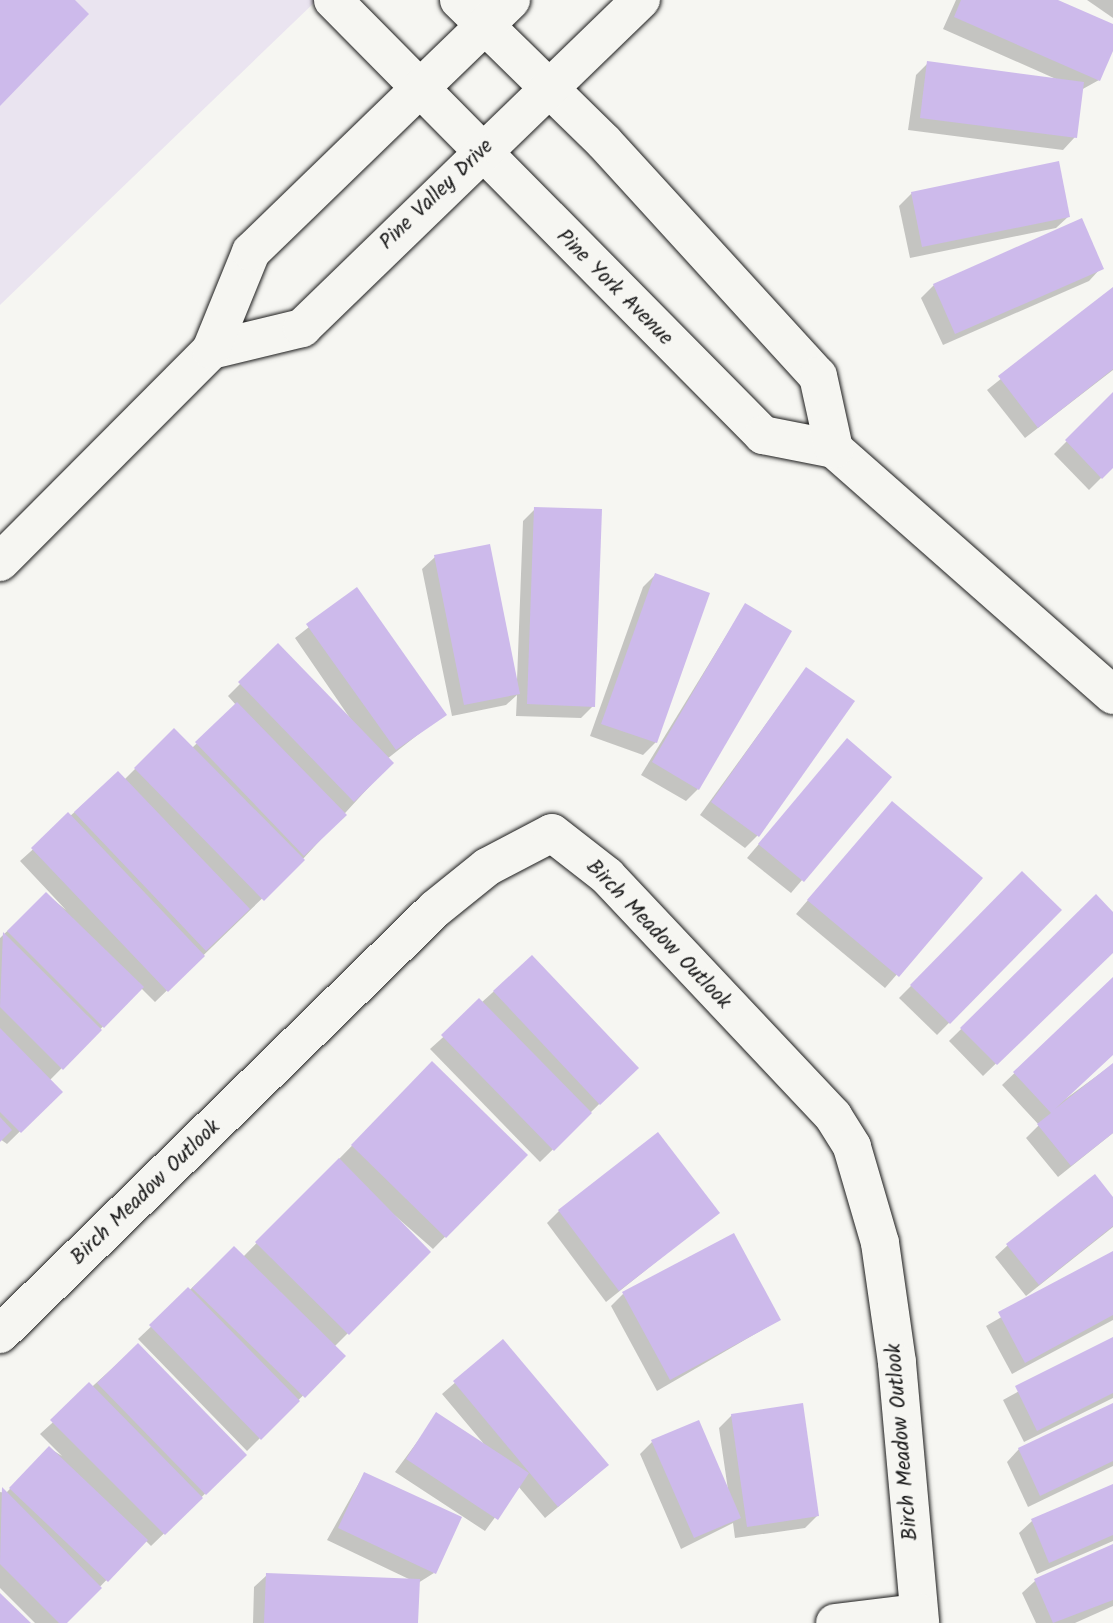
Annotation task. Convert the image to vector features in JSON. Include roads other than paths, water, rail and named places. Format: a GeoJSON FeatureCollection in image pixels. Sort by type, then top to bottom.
{"type":"FeatureCollection","features":[{"type":"Feature","properties":{"kind":"street","name":"Pine York Avenue"},"geometry":{"type":"LineString","coordinates":[[333,0],[479,153],[762,435],[834,449]]}},
{"type":"Feature","properties":{"kind":"street"},"geometry":{"type":"LineString","coordinates":[[0,562],[211,350],[251,251],[418,87],[472,13],[511,0]]}},
{"type":"Feature","properties":{"kind":"street","name":"Pine Valley Drive"},"geometry":{"type":"LineString","coordinates":[[211,350],[302,328],[479,153],[551,89],[641,0]]}},
{"type":"Feature","properties":{"kind":"street"},"geometry":{"type":"LineString","coordinates":[[472,13],[551,89],[818,376],[834,449],[1113,695]]}},
{"type":"Feature","properties":{"kind":"street","name":"Birch Meadow Outlook"},"geometry":{"type":"LineString","coordinates":[[0,1334],[435,909],[487,867],[552,833],[607,876],[833,1116],[852,1147],[887,1296],[919,1618]]}},
{"type":"Feature","properties":{"kind":"street"},"geometry":{"type":"LineString","coordinates":[[835,1623],[919,1618]]}}]}
